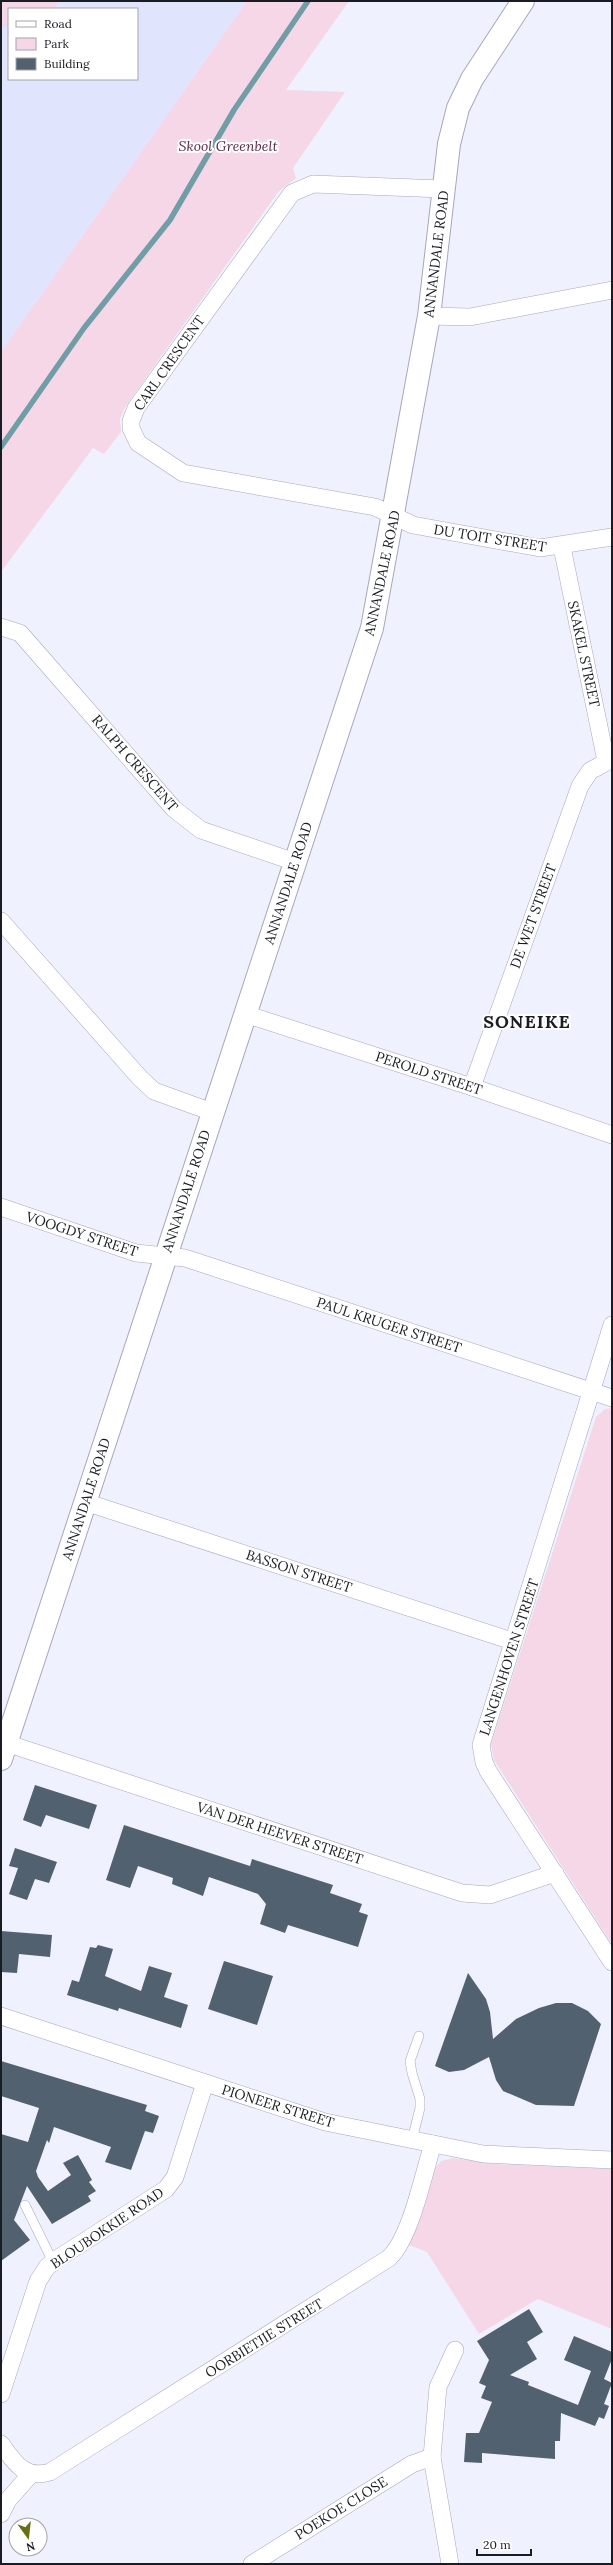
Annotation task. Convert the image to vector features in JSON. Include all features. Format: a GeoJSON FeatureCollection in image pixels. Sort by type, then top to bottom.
{"type":"FeatureCollection","features":[{"type":"Feature","properties":{"kind":"street","name":"ANNANDALE ROAD"},"geometry":{"type":"LineString","coordinates":[[4,1751],[164,1256],[372,628],[394,516],[429,316],[449,144],[458,108],[472,79],[523,1]]}},
{"type":"Feature","properties":{"kind":"street","name":"CARL CRESCENT"},"geometry":{"type":"LineString","coordinates":[[394,516],[375,507],[182,473],[138,443],[134,436],[131,421],[136,408],[292,192],[313,184],[443,188]]}},
{"type":"Feature","properties":{"kind":"street"},"geometry":{"type":"LineString","coordinates":[[429,316],[470,317],[612,290]]}},
{"type":"Feature","properties":{"kind":"street","name":"DU TOIT STREET"},"geometry":{"type":"LineString","coordinates":[[394,516],[421,527],[540,548],[562,547],[612,537]]}},
{"type":"Feature","properties":{"kind":"street","name":"SKAKEL STREET"},"geometry":{"type":"LineString","coordinates":[[562,547],[609,760]]}},
{"type":"Feature","properties":{"kind":"street","name":"RALPH CRESCENT"},"geometry":{"type":"LineString","coordinates":[[1,627],[20,633],[169,803],[187,821],[201,830],[295,862]]}},
{"type":"Feature","properties":{"kind":"street","name":"DE WET STREET"},"geometry":{"type":"LineString","coordinates":[[472,1087],[580,786],[590,771],[609,760]]}},
{"type":"Feature","properties":{"kind":"street"},"geometry":{"type":"LineString","coordinates":[[1,921],[140,1078],[154,1091],[212,1112]]}},
{"type":"Feature","properties":{"kind":"street","name":"PEROLD STREET"},"geometry":{"type":"LineString","coordinates":[[244,1014],[472,1087],[612,1134]]}},
{"type":"Feature","properties":{"kind":"street","name":"VOOGDY STREET"},"geometry":{"type":"LineString","coordinates":[[1,1207],[136,1253],[164,1256]]}},
{"type":"Feature","properties":{"kind":"street","name":"PAUL KRUGER STREET"},"geometry":{"type":"LineString","coordinates":[[164,1256],[185,1258],[612,1398]]}},
{"type":"Feature","properties":{"kind":"street","name":"LANGENHOVEN STREET"},"geometry":{"type":"LineString","coordinates":[[612,1325],[482,1737],[482,1753],[488,1771],[612,1962]]}},
{"type":"Feature","properties":{"kind":"street","name":"BASSON STREET"},"geometry":{"type":"LineString","coordinates":[[85,1502],[512,1641]]}},
{"type":"Feature","properties":{"kind":"street","name":"VAN DER HEEVER STREET"},"geometry":{"type":"LineString","coordinates":[[4,1751],[462,1893],[490,1895],[555,1873]]}},
{"type":"Feature","properties":{"kind":"street","name":"PIONEER STREET"},"geometry":{"type":"LineString","coordinates":[[1,2016],[308,2118],[483,2154],[612,2160]]}},
{"type":"Feature","properties":{"kind":"street","name":"BLOUBOKKIE ROAD"},"geometry":{"type":"LineString","coordinates":[[1,2394],[38,2281],[53,2262],[160,2194],[169,2186],[177,2170],[205,2083]]}},
{"type":"Feature","properties":{"kind":"street","name":"OORBIETJIE STREET"},"geometry":{"type":"LineString","coordinates":[[31,2474],[44,2474],[56,2469],[389,2258],[396,2252],[404,2234],[433,2144]]}},
{"type":"Feature","properties":{"kind":"street"},"geometry":{"type":"LineString","coordinates":[[450,2564],[432,2457],[438,2387],[455,2350]]}},
{"type":"Feature","properties":{"kind":"street"},"geometry":{"type":"LineString","coordinates":[[1,2444],[19,2468],[31,2474],[8,2500],[1,2514]]}},
{"type":"Feature","properties":{"kind":"street","name":"POEKOE CLOSE"},"geometry":{"type":"LineString","coordinates":[[252,2564],[412,2464],[432,2457]]}},
{"type":"Feature","properties":{"kind":"lane"},"geometry":{"type":"LineString","coordinates":[[412,2140],[420,2108],[420,2098],[412,2073],[410,2061],[419,2036]]}},
{"type":"Feature","properties":{"kind":"lane"},"geometry":{"type":"LineString","coordinates":[[25,2205],[53,2262]]}},
{"type":"Feature","properties":{"kind":"shaded area"},"geometry":{"type":"Polygon","coordinates":[[[1,1],[247,1],[1,352],[1,1]]]}},
{"type":"Feature","properties":{"kind":"green space"},"geometry":{"type":"Polygon","coordinates":[[[1,1],[61,1],[53,8],[8,8],[8,26],[1,27],[1,1]]]}},
{"type":"Feature","properties":{"kind":"green space","name":"Skool Greenbelt"},"geometry":{"type":"Polygon","coordinates":[[[247,1],[349,1],[286,90],[345,92],[293,168],[296,178],[279,191],[125,407],[120,419],[121,432],[104,454],[93,448],[1,572],[1,352],[247,1]]]}},
{"type":"Feature","properties":{"kind":"green space"},"geometry":{"type":"Polygon","coordinates":[[[612,1408],[612,1944],[494,1760],[491,1744],[596,1417],[605,1409],[612,1408]]]}},
{"type":"Feature","properties":{"kind":"green space"},"geometry":{"type":"Polygon","coordinates":[[[453,2158],[495,2164],[612,2169],[612,2329],[538,2299],[479,2334],[427,2252],[409,2245],[433,2171],[441,2161],[453,2158]]]}},
{"type":"Feature","properties":{"kind":"building"},"geometry":{"type":"Polygon","coordinates":[[[35,1785],[97,1805],[89,1829],[46,1815],[41,1827],[23,1820],[35,1785]]]}},
{"type":"Feature","properties":{"kind":"building"},"geometry":{"type":"Polygon","coordinates":[[[124,1825],[250,1866],[252,1859],[333,1885],[330,1893],[362,1904],[359,1912],[368,1915],[358,1947],[288,1925],[285,1933],[260,1924],[266,1904],[258,1894],[209,1877],[203,1896],[172,1884],[173,1878],[138,1866],[130,1888],[106,1880],[124,1825]]]}},
{"type":"Feature","properties":{"kind":"building"},"geometry":{"type":"Polygon","coordinates":[[[15,1848],[57,1862],[49,1883],[35,1879],[27,1900],[9,1894],[18,1868],[9,1866],[15,1848]]]}},
{"type":"Feature","properties":{"kind":"building"},"geometry":{"type":"Polygon","coordinates":[[[1,1931],[52,1935],[50,1957],[19,1954],[17,1973],[1,1972],[1,1931]]]}},
{"type":"Feature","properties":{"kind":"building"},"geometry":{"type":"Polygon","coordinates":[[[98,1945],[113,1949],[105,1976],[141,1991],[149,1966],[172,1973],[164,1997],[188,2005],[181,2028],[119,2008],[118,2011],[67,1995],[72,1980],[79,1982],[90,1947],[96,1948],[98,1945]]]}},
{"type":"Feature","properties":{"kind":"building"},"geometry":{"type":"Polygon","coordinates":[[[224,1961],[273,1976],[257,2025],[208,2009],[224,1961]]]}},
{"type":"Feature","properties":{"kind":"building"},"geometry":{"type":"Polygon","coordinates":[[[468,1973],[486,1999],[490,2012],[493,2039],[516,2019],[539,2008],[556,2003],[572,2003],[588,2011],[601,2024],[574,2106],[536,2105],[503,2091],[496,2080],[489,2057],[464,2070],[449,2072],[435,2066],[468,1973]]]}},
{"type":"Feature","properties":{"kind":"building"},"geometry":{"type":"Polygon","coordinates":[[[1,2061],[147,2105],[145,2111],[159,2116],[153,2133],[145,2131],[131,2170],[105,2162],[111,2147],[54,2127],[49,2143],[47,2140],[36,2171],[38,2177],[48,2191],[71,2175],[63,2163],[78,2155],[92,2180],[89,2182],[96,2191],[88,2196],[91,2201],[52,2224],[27,2186],[14,2220],[30,2240],[1,2261],[1,2134],[28,2142],[39,2108],[1,2096],[1,2061]]]}},
{"type":"Feature","properties":{"kind":"building"},"geometry":{"type":"Polygon","coordinates":[[[529,2309],[543,2332],[527,2342],[537,2359],[510,2375],[529,2382],[528,2385],[578,2405],[591,2371],[564,2360],[574,2336],[612,2352],[612,2359],[604,2379],[612,2383],[604,2404],[609,2406],[604,2419],[599,2417],[595,2426],[561,2413],[560,2441],[555,2441],[555,2459],[482,2453],[482,2463],[464,2462],[466,2433],[479,2433],[492,2402],[481,2398],[486,2386],[479,2383],[489,2360],[477,2341],[529,2309]]]}},
{"type":"Feature","properties":{"kind":"waterway"},"geometry":{"type":"LineString","coordinates":[[1,447],[84,328],[170,220],[234,110],[308,1]]}},
{"type":"Feature","properties":{"kind":"district","name":"SONEIKE"},"geometry":{"type":"Point","coordinates":[527,1022]}}]}
